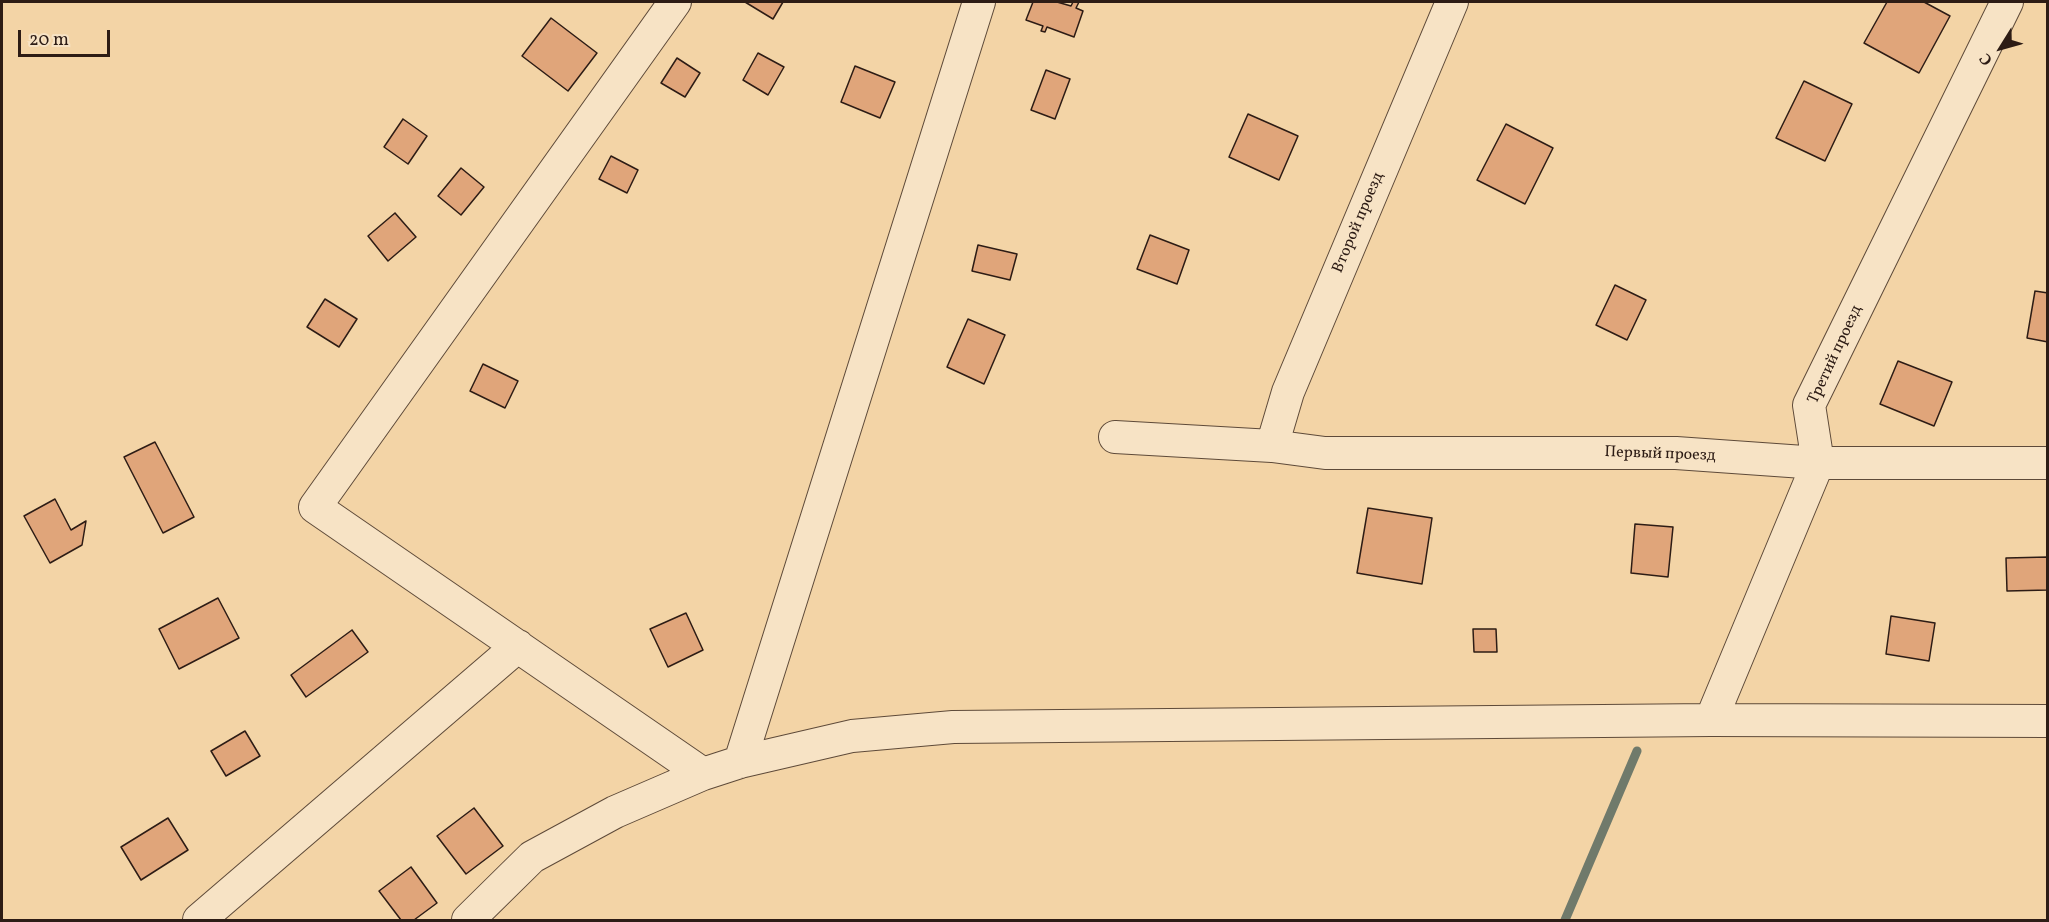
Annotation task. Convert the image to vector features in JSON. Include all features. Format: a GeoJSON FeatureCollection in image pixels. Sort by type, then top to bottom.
{"type":"FeatureCollection","features":[{"type":"Feature","properties":{"kind":"street"},"geometry":{"type":"LineString","coordinates":[[675,2],[315,507],[703,774]]}},
{"type":"Feature","properties":{"kind":"street"},"geometry":{"type":"LineString","coordinates":[[740,762],[979,2]]}},
{"type":"Feature","properties":{"kind":"street","name":"Второй проезд"},"geometry":{"type":"LineString","coordinates":[[1272,446],[1287,392],[1452,2]]}},
{"type":"Feature","properties":{"kind":"street","name":"Третий проезд"},"geometry":{"type":"LineString","coordinates":[[1818,464],[1809,405],[2007,2]]}},
{"type":"Feature","properties":{"kind":"street","name":"Первый проезд"},"geometry":{"type":"LineString","coordinates":[[1114,437],[1272,446],[1325,453],[1676,453],[1818,464],[2048,463]]}},
{"type":"Feature","properties":{"kind":"street"},"geometry":{"type":"LineString","coordinates":[[1711,720],[1818,464]]}},
{"type":"Feature","properties":{"kind":"street"},"geometry":{"type":"LineString","coordinates":[[199,921],[518,646]]}},
{"type":"Feature","properties":{"kind":"street"},"geometry":{"type":"LineString","coordinates":[[468,921],[532,857],[615,812],[703,774],[740,762],[852,736],[953,727],[1711,720],[2048,721]]}},
{"type":"Feature","properties":{"kind":"building"},"geometry":{"type":"Polygon","coordinates":[[[745,2],[783,2],[773,19],[745,2]]]}},
{"type":"Feature","properties":{"kind":"building"},"geometry":{"type":"Polygon","coordinates":[[[1033,2],[1057,2],[1071,6],[1073,2],[1079,2],[1076,8],[1083,11],[1074,37],[1047,27],[1045,32],[1041,31],[1043,26],[1026,20],[1033,2]]]}},
{"type":"Feature","properties":{"kind":"building"},"geometry":{"type":"Polygon","coordinates":[[[1887,2],[1924,2],[1950,16],[1919,73],[1864,43],[1887,2]]]}},
{"type":"Feature","properties":{"kind":"building"},"geometry":{"type":"Polygon","coordinates":[[[551,18],[597,53],[568,91],[522,56],[551,18]]]}},
{"type":"Feature","properties":{"kind":"building"},"geometry":{"type":"Polygon","coordinates":[[[758,53],[784,67],[768,95],[743,80],[758,53]]]}},
{"type":"Feature","properties":{"kind":"building"},"geometry":{"type":"Polygon","coordinates":[[[677,58],[700,73],[685,97],[661,83],[677,58]]]}},
{"type":"Feature","properties":{"kind":"building"},"geometry":{"type":"Polygon","coordinates":[[[855,66],[895,82],[880,118],[841,102],[855,66]]]}},
{"type":"Feature","properties":{"kind":"building"},"geometry":{"type":"Polygon","coordinates":[[[1046,70],[1070,79],[1055,119],[1031,110],[1046,70]]]}},
{"type":"Feature","properties":{"kind":"building"},"geometry":{"type":"Polygon","coordinates":[[[1804,81],[1852,104],[1825,161],[1776,138],[1804,81]]]}},
{"type":"Feature","properties":{"kind":"building"},"geometry":{"type":"Polygon","coordinates":[[[1248,114],[1298,136],[1279,180],[1229,157],[1248,114]]]}},
{"type":"Feature","properties":{"kind":"building"},"geometry":{"type":"Polygon","coordinates":[[[403,119],[427,136],[408,164],[384,147],[403,119]]]}},
{"type":"Feature","properties":{"kind":"building"},"geometry":{"type":"Polygon","coordinates":[[[1506,124],[1553,148],[1525,204],[1477,180],[1506,124]]]}},
{"type":"Feature","properties":{"kind":"building"},"geometry":{"type":"Polygon","coordinates":[[[611,156],[638,170],[627,193],[599,179],[611,156]]]}},
{"type":"Feature","properties":{"kind":"building"},"geometry":{"type":"Polygon","coordinates":[[[461,168],[484,187],[461,215],[438,196],[461,168]]]}},
{"type":"Feature","properties":{"kind":"building"},"geometry":{"type":"Polygon","coordinates":[[[395,213],[416,237],[388,261],[368,236],[395,213]]]}},
{"type":"Feature","properties":{"kind":"building"},"geometry":{"type":"Polygon","coordinates":[[[1150,235],[1189,250],[1177,284],[1137,269],[1150,235]]]}},
{"type":"Feature","properties":{"kind":"building"},"geometry":{"type":"Polygon","coordinates":[[[978,245],[1017,254],[1010,280],[972,271],[978,245]]]}},
{"type":"Feature","properties":{"kind":"building"},"geometry":{"type":"Polygon","coordinates":[[[1615,285],[1646,300],[1627,340],[1596,325],[1615,285]]]}},
{"type":"Feature","properties":{"kind":"building"},"geometry":{"type":"Polygon","coordinates":[[[2035,291],[2048,293],[2048,342],[2027,338],[2035,291]]]}},
{"type":"Feature","properties":{"kind":"building"},"geometry":{"type":"Polygon","coordinates":[[[325,299],[357,319],[339,347],[307,327],[325,299]]]}},
{"type":"Feature","properties":{"kind":"building"},"geometry":{"type":"Polygon","coordinates":[[[968,319],[1005,335],[984,384],[947,367],[968,319]]]}},
{"type":"Feature","properties":{"kind":"building"},"geometry":{"type":"Polygon","coordinates":[[[1898,361],[1952,382],[1934,426],[1880,404],[1898,361]]]}},
{"type":"Feature","properties":{"kind":"building"},"geometry":{"type":"Polygon","coordinates":[[[483,364],[518,381],[505,408],[470,391],[483,364]]]}},
{"type":"Feature","properties":{"kind":"building"},"geometry":{"type":"Polygon","coordinates":[[[155,442],[194,517],[163,533],[124,457],[155,442]]]}},
{"type":"Feature","properties":{"kind":"building"},"geometry":{"type":"Polygon","coordinates":[[[55,499],[71,530],[86,521],[82,545],[50,563],[24,516],[55,499]]]}},
{"type":"Feature","properties":{"kind":"building"},"geometry":{"type":"Polygon","coordinates":[[[1368,508],[1432,518],[1422,584],[1357,573],[1368,508]]]}},
{"type":"Feature","properties":{"kind":"building"},"geometry":{"type":"Polygon","coordinates":[[[1635,524],[1673,527],[1668,577],[1631,573],[1635,524]]]}},
{"type":"Feature","properties":{"kind":"building"},"geometry":{"type":"Polygon","coordinates":[[[2048,557],[2048,590],[2007,591],[2006,558],[2048,557]]]}},
{"type":"Feature","properties":{"kind":"building"},"geometry":{"type":"Polygon","coordinates":[[[218,598],[239,638],[179,669],[159,629],[218,598]]]}},
{"type":"Feature","properties":{"kind":"building"},"geometry":{"type":"Polygon","coordinates":[[[686,613],[703,650],[668,667],[650,629],[686,613]]]}},
{"type":"Feature","properties":{"kind":"building"},"geometry":{"type":"Polygon","coordinates":[[[1891,616],[1935,623],[1929,661],[1886,654],[1891,616]]]}},
{"type":"Feature","properties":{"kind":"building"},"geometry":{"type":"Polygon","coordinates":[[[1473,629],[1496,629],[1497,652],[1474,652],[1473,629]]]}},
{"type":"Feature","properties":{"kind":"building"},"geometry":{"type":"Polygon","coordinates":[[[352,630],[368,652],[306,697],[291,675],[352,630]]]}},
{"type":"Feature","properties":{"kind":"building"},"geometry":{"type":"Polygon","coordinates":[[[245,731],[260,756],[226,776],[211,751],[245,731]]]}},
{"type":"Feature","properties":{"kind":"building"},"geometry":{"type":"Polygon","coordinates":[[[474,808],[503,846],[466,874],[437,836],[474,808]]]}},
{"type":"Feature","properties":{"kind":"building"},"geometry":{"type":"Polygon","coordinates":[[[168,818],[188,850],[141,880],[121,847],[168,818]]]}},
{"type":"Feature","properties":{"kind":"building"},"geometry":{"type":"Polygon","coordinates":[[[411,867],[437,903],[414,920],[401,920],[379,891],[411,867]]]}},
{"type":"Feature","properties":{"kind":"waterway"},"geometry":{"type":"LineString","coordinates":[[1565,920],[1637,751]]}}]}
